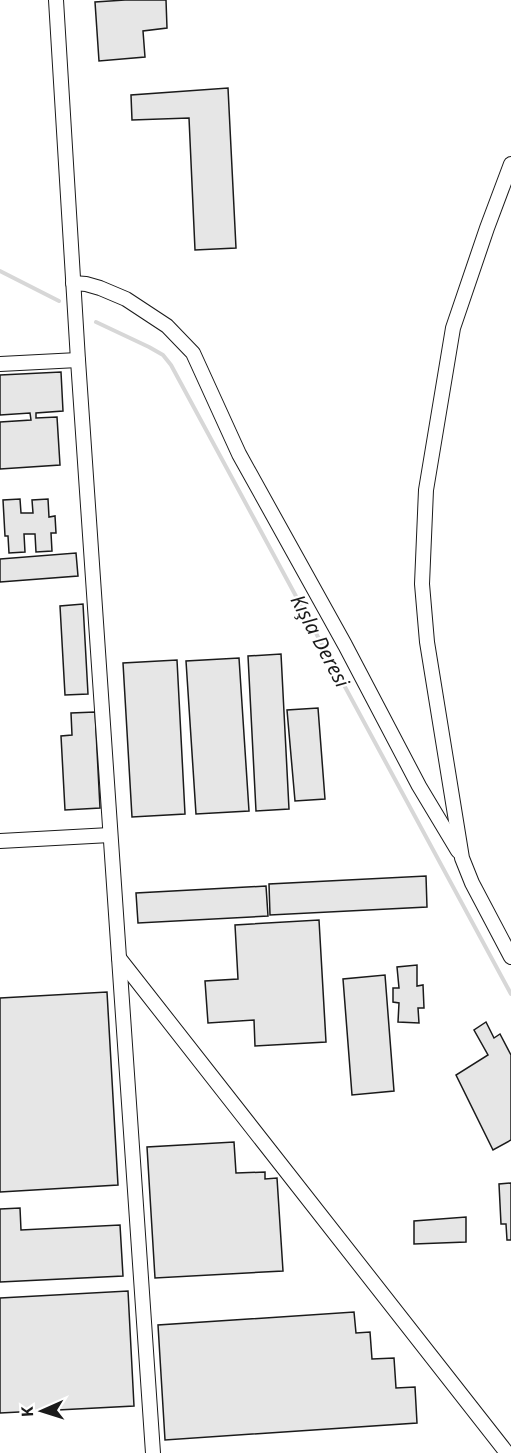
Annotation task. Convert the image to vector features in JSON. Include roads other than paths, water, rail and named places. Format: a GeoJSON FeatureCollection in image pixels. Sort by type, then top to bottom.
{"type":"FeatureCollection","features":[{"type":"Feature","properties":{"kind":"street"},"geometry":{"type":"LineString","coordinates":[[56,0],[78,360],[153,1453]]}},
{"type":"Feature","properties":{"kind":"street"},"geometry":{"type":"LineString","coordinates":[[462,858],[427,642],[422,584],[426,490],[453,328],[511,164]]}},
{"type":"Feature","properties":{"kind":"street"},"geometry":{"type":"LineString","coordinates":[[73,283],[100,288],[126,299],[167,326],[193,353],[239,454],[345,645],[419,786],[462,858],[511,957]]}},
{"type":"Feature","properties":{"kind":"street"},"geometry":{"type":"LineString","coordinates":[[0,364],[78,360]]}},
{"type":"Feature","properties":{"kind":"street"},"geometry":{"type":"LineString","coordinates":[[0,841],[110,835]]}},
{"type":"Feature","properties":{"kind":"street"},"geometry":{"type":"LineString","coordinates":[[119,958],[507,1453]]}},
{"type":"Feature","properties":{"kind":"waterway","name":"Kışla Deresi"},"geometry":{"type":"LineString","coordinates":[[0,271],[59,301]]}},
{"type":"Feature","properties":{"kind":"waterway","name":"Kışla Deresi"},"geometry":{"type":"LineString","coordinates":[[96,322],[163,355],[171,365],[511,994]]}}]}
